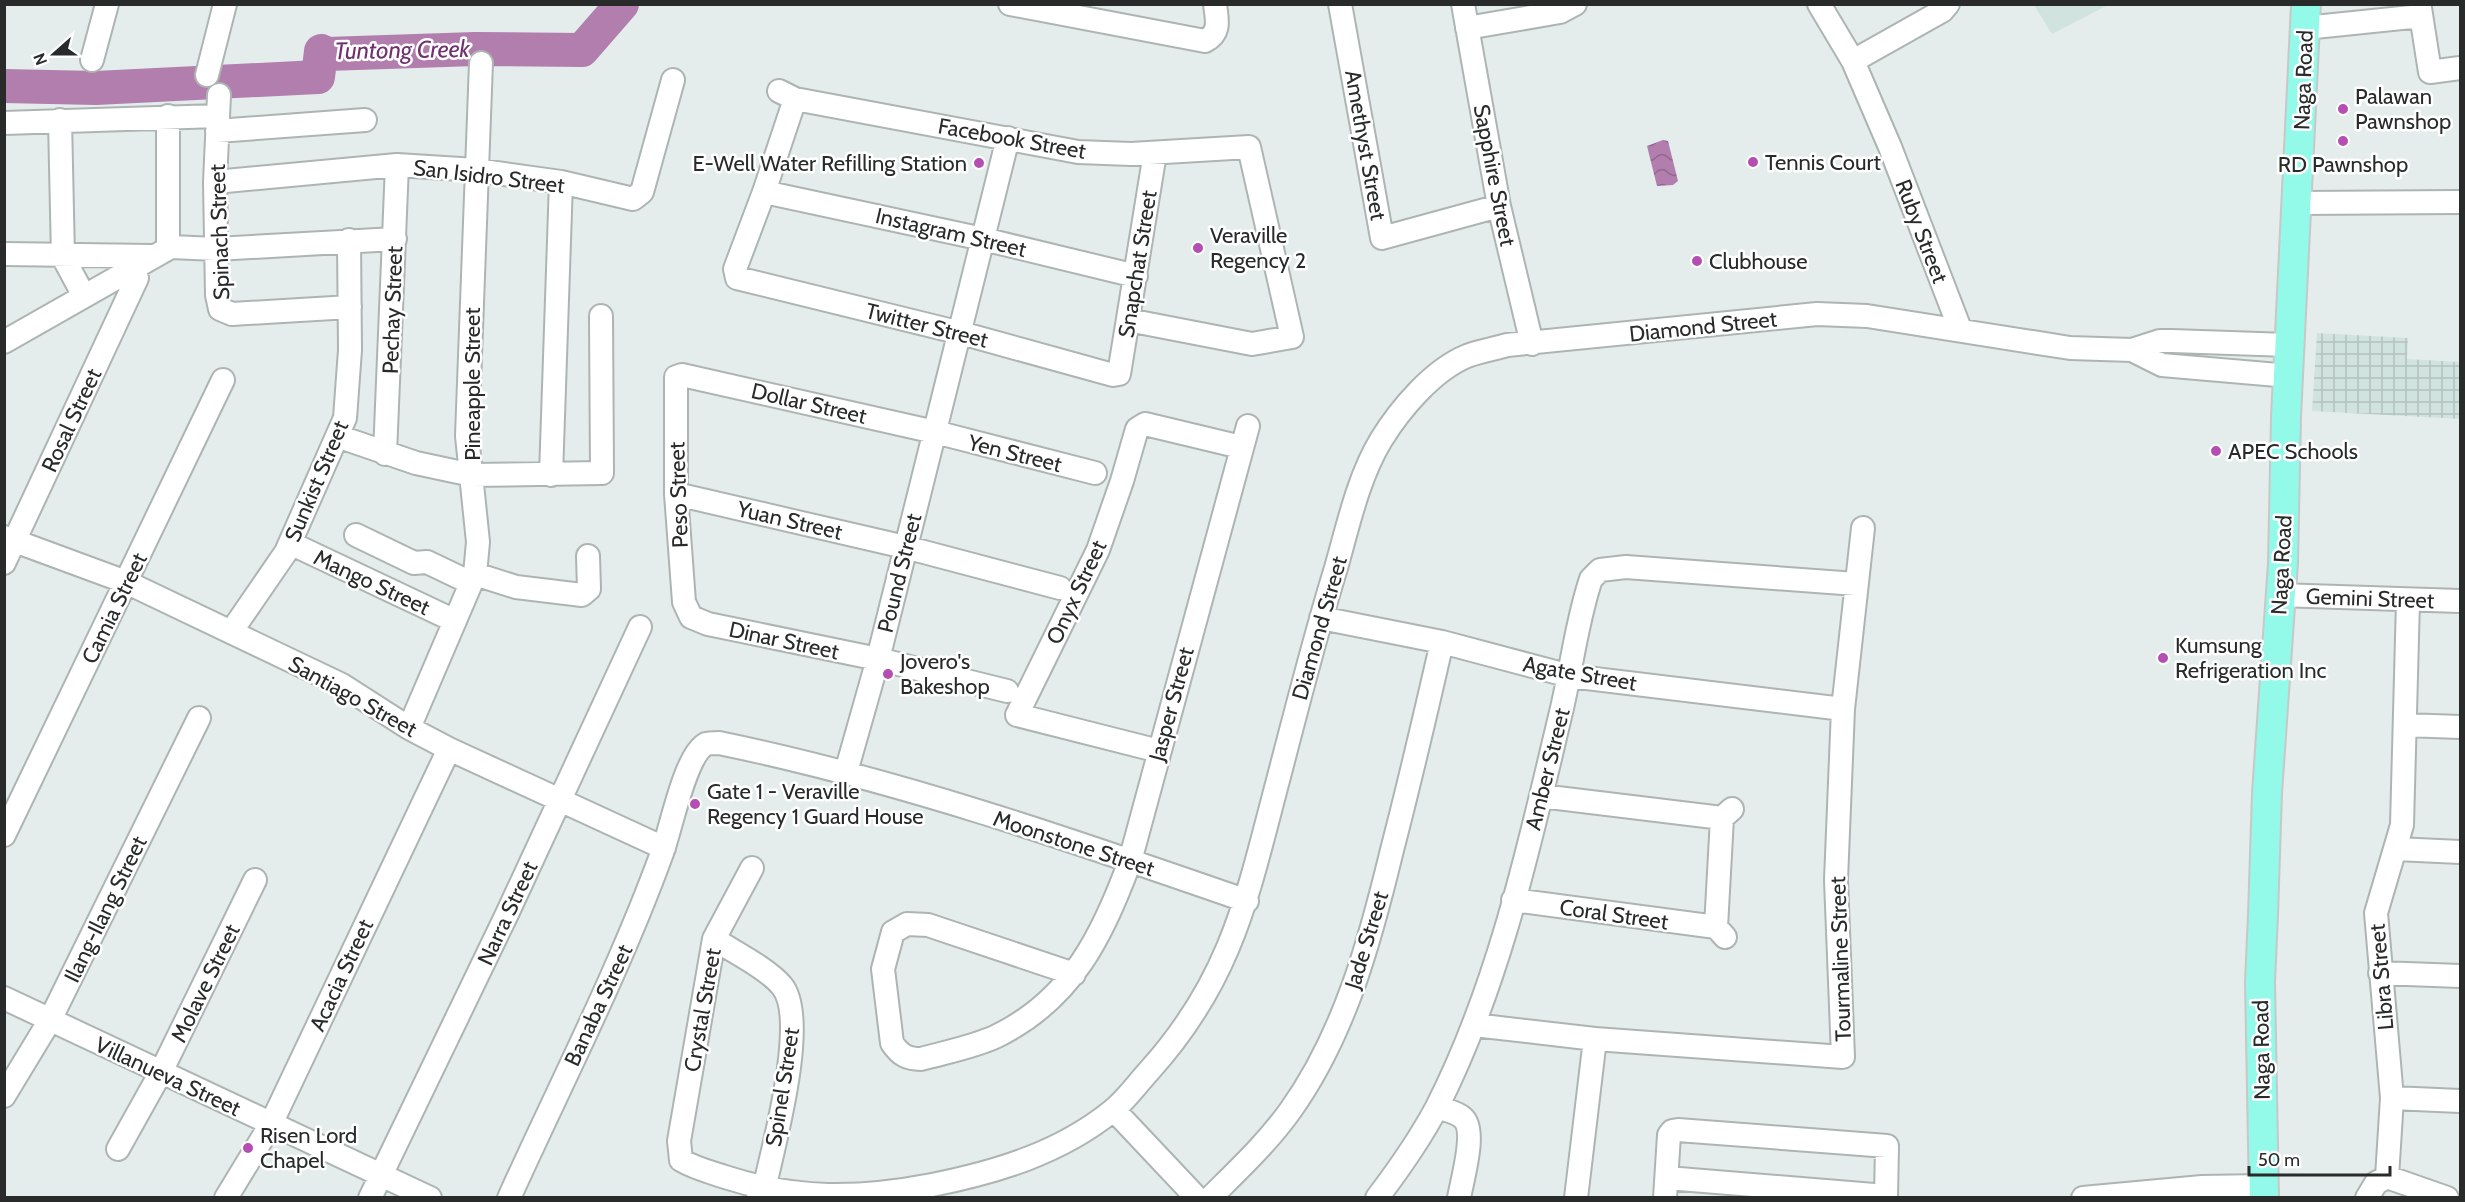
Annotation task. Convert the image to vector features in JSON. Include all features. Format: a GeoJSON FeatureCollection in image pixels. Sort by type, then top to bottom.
{"type":"FeatureCollection","features":[{"type":"Feature","properties":{"kind":"main road","name":"Naga Road"},"geometry":{"type":"LineString","coordinates":[[2264,1192],[2260,971],[2267,793],[2280,595],[2306,16]]}},
{"type":"Feature","properties":{"kind":"street"},"geometry":{"type":"LineString","coordinates":[[92,60],[107,4]]}},
{"type":"Feature","properties":{"kind":"street"},"geometry":{"type":"LineString","coordinates":[[207,75],[225,4]]}},
{"type":"Feature","properties":{"kind":"street"},"geometry":{"type":"LineString","coordinates":[[1010,4],[1205,41],[1213,37],[1218,26],[1215,4]]}},
{"type":"Feature","properties":{"kind":"street","name":"Amethyst Street"},"geometry":{"type":"LineString","coordinates":[[1340,4],[1382,238],[1499,206]]}},
{"type":"Feature","properties":{"kind":"street","name":"Sapphire Street"},"geometry":{"type":"LineString","coordinates":[[1463,4],[1499,206],[1532,344]]}},
{"type":"Feature","properties":{"kind":"street"},"geometry":{"type":"LineString","coordinates":[[1467,28],[1560,12],[1575,4]]}},
{"type":"Feature","properties":{"kind":"street","name":"Ruby Street"},"geometry":{"type":"LineString","coordinates":[[1819,4],[1853,62],[1890,147],[1960,329]]}},
{"type":"Feature","properties":{"kind":"street"},"geometry":{"type":"LineString","coordinates":[[1853,62],[1942,11],[1948,4]]}},
{"type":"Feature","properties":{"kind":"street"},"geometry":{"type":"LineString","coordinates":[[2306,16],[2420,12],[2430,72],[2460,68]]}},
{"type":"Feature","properties":{"kind":"street","name":"Pineapple Street"},"geometry":{"type":"LineString","coordinates":[[409,728],[473,579],[478,542],[467,436],[481,63]]}},
{"type":"Feature","properties":{"kind":"street","name":"San Isidro Street"},"geometry":{"type":"LineString","coordinates":[[215,182],[397,165],[476,170],[561,182],[626,199],[639,197],[673,80]]}},
{"type":"Feature","properties":{"kind":"street","name":"Facebook Street"},"geometry":{"type":"LineString","coordinates":[[764,192],[787,95],[1078,152],[1155,153],[1249,147],[1292,337],[1252,344],[1128,320]]}},
{"type":"Feature","properties":{"kind":"street"},"geometry":{"type":"LineString","coordinates":[[4,123],[218,114],[364,120]]}},
{"type":"Feature","properties":{"kind":"street","name":"Spinach Street"},"geometry":{"type":"LineString","coordinates":[[218,114],[215,182],[217,302],[223,312],[232,315],[350,307]]}},
{"type":"Feature","properties":{"kind":"street"},"geometry":{"type":"LineString","coordinates":[[4,342],[162,252],[168,242],[168,117]]}},
{"type":"Feature","properties":{"kind":"street"},"geometry":{"type":"LineString","coordinates":[[60,120],[63,257],[84,296]]}},
{"type":"Feature","properties":{"kind":"street","name":"Pound Street"},"geometry":{"type":"LineString","coordinates":[[846,772],[878,659],[1008,138]]}},
{"type":"Feature","properties":{"kind":"street","name":"Snapchat Street"},"geometry":{"type":"LineString","coordinates":[[1119,374],[1155,153]]}},
{"type":"Feature","properties":{"kind":"street","name":"Pechay Street"},"geometry":{"type":"LineString","coordinates":[[386,454],[397,165]]}},
{"type":"Feature","properties":{"kind":"street"},"geometry":{"type":"LineString","coordinates":[[551,475],[561,182]]}},
{"type":"Feature","properties":{"kind":"street","name":"Instagram Street"},"geometry":{"type":"LineString","coordinates":[[764,192],[983,238],[1136,276]]}},
{"type":"Feature","properties":{"kind":"street","name":"Twitter Street"},"geometry":{"type":"LineString","coordinates":[[764,192],[734,276],[740,280],[961,333],[1113,375],[1119,374]]}},
{"type":"Feature","properties":{"kind":"street"},"geometry":{"type":"LineString","coordinates":[[2298,203],[2460,202]]}},
{"type":"Feature","properties":{"kind":"street"},"geometry":{"type":"LineString","coordinates":[[4,254],[63,257],[395,239]]}},
{"type":"Feature","properties":{"kind":"street","name":"Sunkist Street"},"geometry":{"type":"LineString","coordinates":[[231,632],[290,543],[345,418],[350,350],[349,240]]}},
{"type":"Feature","properties":{"kind":"street","name":"Rosal Street"},"geometry":{"type":"LineString","coordinates":[[4,563],[10,539],[137,278]]}},
{"type":"Feature","properties":{"kind":"street","name":"Diamond Street"},"geometry":{"type":"LineString","coordinates":[[681,1160],[761,1193],[895,1195],[998,1171],[1033,1158],[1077,1135],[1114,1110],[1166,1052],[1195,1015],[1221,968],[1247,901],[1321,618],[1362,483],[1381,440],[1411,401],[1439,372],[1467,356],[1507,345],[1818,314],[1868,316],[2070,348],[2132,350],[2160,341],[2290,345]]}},
{"type":"Feature","properties":{"kind":"street"},"geometry":{"type":"LineString","coordinates":[[338,436],[386,454],[472,475],[602,473],[601,316]]}},
{"type":"Feature","properties":{"kind":"street"},"geometry":{"type":"LineString","coordinates":[[2185,367],[2186,341]]}},
{"type":"Feature","properties":{"kind":"street","name":"Diamond Street"},"geometry":{"type":"LineString","coordinates":[[2132,350],[2162,365],[2289,376]]}},
{"type":"Feature","properties":{"kind":"street","name":"Dollar Street"},"geometry":{"type":"LineString","coordinates":[[682,375],[935,432]]}},
{"type":"Feature","properties":{"kind":"street","name":"Peso Street"},"geometry":{"type":"LineString","coordinates":[[682,375],[676,377],[676,494],[683,596],[691,617]]}},
{"type":"Feature","properties":{"kind":"street","name":"Camia Street"},"geometry":{"type":"LineString","coordinates":[[4,835],[223,380]]}},
{"type":"Feature","properties":{"kind":"street","name":"Onyx Street"},"geometry":{"type":"LineString","coordinates":[[1159,751],[1017,715],[1098,550],[1137,429],[1144,424],[1245,436]]}},
{"type":"Feature","properties":{"kind":"street","name":"Yen Street"},"geometry":{"type":"LineString","coordinates":[[935,432],[1095,473]]}},
{"type":"Feature","properties":{"kind":"street","name":"Jasper Street"},"geometry":{"type":"LineString","coordinates":[[1074,974],[928,925],[907,924],[893,932],[883,969],[892,1043],[898,1053],[909,1059],[921,1059],[996,1036],[1023,1021],[1074,974],[1093,948],[1110,916],[1130,861],[1245,436]]}},
{"type":"Feature","properties":{"kind":"street","name":"Yuan Street"},"geometry":{"type":"LineString","coordinates":[[676,494],[905,547],[1060,588]]}},
{"type":"Feature","properties":{"kind":"street","name":"Tourmaline Street"},"geometry":{"type":"LineString","coordinates":[[1474,1024],[1595,1039],[1843,1057],[1836,879],[1843,709],[1863,528]]}},
{"type":"Feature","properties":{"kind":"street"},"geometry":{"type":"LineString","coordinates":[[356,534],[414,563],[427,562],[473,579],[582,595],[589,589],[588,556]]}},
{"type":"Feature","properties":{"kind":"street","name":"Santiago Street"},"geometry":{"type":"LineString","coordinates":[[10,539],[126,582],[342,685],[409,728],[449,749],[664,848]]}},
{"type":"Feature","properties":{"kind":"street","name":"Mango Street"},"geometry":{"type":"LineString","coordinates":[[290,543],[455,621]]}},
{"type":"Feature","properties":{"kind":"street","name":"Amber Street"},"geometry":{"type":"LineString","coordinates":[[1377,1197],[1407,1158],[1437,1107],[1474,1024],[1513,900],[1541,796],[1591,579],[1600,570],[1626,567],[1856,584]]}},
{"type":"Feature","properties":{"kind":"street","name":"Gemini Street"},"geometry":{"type":"LineString","coordinates":[[2280,595],[2460,601]]}},
{"type":"Feature","properties":{"kind":"street","name":"Libra Street"},"geometry":{"type":"LineString","coordinates":[[2387,1177],[2392,1098],[2376,913],[2402,825],[2408,601]]}},
{"type":"Feature","properties":{"kind":"street","name":"Dinar Street"},"geometry":{"type":"LineString","coordinates":[[691,617],[708,624],[878,659],[1007,691]]}},
{"type":"Feature","properties":{"kind":"street","name":"Agate Street"},"geometry":{"type":"LineString","coordinates":[[1321,618],[1442,642],[1570,676],[1843,709]]}},
{"type":"Feature","properties":{"kind":"street","name":"Narra Street"},"geometry":{"type":"LineString","coordinates":[[370,1197],[383,1174],[640,627]]}},
{"type":"Feature","properties":{"kind":"street","name":"Jade Street"},"geometry":{"type":"LineString","coordinates":[[1210,1197],[1268,1139],[1291,1110],[1318,1065],[1342,1015],[1369,943],[1442,642]]}},
{"type":"Feature","properties":{"kind":"street","name":"Ilang-Ilang Street"},"geometry":{"type":"LineString","coordinates":[[4,1096],[50,1020],[199,718]]}},
{"type":"Feature","properties":{"kind":"street"},"geometry":{"type":"LineString","coordinates":[[2405,725],[2460,728]]}},
{"type":"Feature","properties":{"kind":"street","name":"Banaba Street"},"geometry":{"type":"LineString","coordinates":[[509,1197],[638,919],[696,754],[706,744],[719,743],[846,772]]}},
{"type":"Feature","properties":{"kind":"street","name":"Acacia Street"},"geometry":{"type":"LineString","coordinates":[[226,1197],[271,1124],[449,749]]}},
{"type":"Feature","properties":{"kind":"street","name":"Moonstone Street"},"geometry":{"type":"LineString","coordinates":[[846,772],[1130,861],[1247,901]]}},
{"type":"Feature","properties":{"kind":"street","name":"Coral Street"},"geometry":{"type":"LineString","coordinates":[[1513,900],[1721,932],[1727,814],[1541,796]]}},
{"type":"Feature","properties":{"kind":"street"},"geometry":{"type":"LineString","coordinates":[[2396,849],[2460,852]]}},
{"type":"Feature","properties":{"kind":"street","name":"Crystal Street"},"geometry":{"type":"LineString","coordinates":[[681,1160],[679,1141],[714,939],[752,868]]}},
{"type":"Feature","properties":{"kind":"street","name":"Molave Street"},"geometry":{"type":"LineString","coordinates":[[118,1149],[161,1072],[255,880]]}},
{"type":"Feature","properties":{"kind":"street","name":"Spinel Street"},"geometry":{"type":"LineString","coordinates":[[714,939],[774,978],[783,987],[792,1011],[788,1074],[761,1193]]}},
{"type":"Feature","properties":{"kind":"street"},"geometry":{"type":"LineString","coordinates":[[2380,973],[2460,976]]}},
{"type":"Feature","properties":{"kind":"street","name":"Villanueva Street"},"geometry":{"type":"LineString","coordinates":[[4,998],[430,1197]]}},
{"type":"Feature","properties":{"kind":"street"},"geometry":{"type":"LineString","coordinates":[[1576,1197],[1595,1039]]}},
{"type":"Feature","properties":{"kind":"street"},"geometry":{"type":"LineString","coordinates":[[2392,1098],[2460,1101]]}},
{"type":"Feature","properties":{"kind":"street"},"geometry":{"type":"LineString","coordinates":[[1437,1107],[1460,1116],[1468,1124],[1469,1140],[1459,1197]]}},
{"type":"Feature","properties":{"kind":"street"},"geometry":{"type":"LineString","coordinates":[[1114,1110],[1197,1197]]}},
{"type":"Feature","properties":{"kind":"street"},"geometry":{"type":"LineString","coordinates":[[1672,1131],[1887,1146],[1886,1196],[1666,1188],[1669,1136],[1672,1131]]}},
{"type":"Feature","properties":{"kind":"street"},"geometry":{"type":"LineString","coordinates":[[2367,1197],[2376,1183],[2387,1177],[2447,1197]]}},
{"type":"Feature","properties":{"kind":"street"},"geometry":{"type":"LineString","coordinates":[[2083,1197],[2168,1189],[2264,1192]]}},
{"type":"Feature","properties":{"kind":"shaded area"},"geometry":{"type":"Polygon","coordinates":[[[2034,5],[2108,5],[2052,34],[2034,5]]]}},
{"type":"Feature","properties":{"kind":"shaded area"},"geometry":{"type":"Polygon","coordinates":[[[2317,333],[2408,338],[2407,359],[2460,362],[2460,419],[2312,411],[2317,333]]]}},
{"type":"Feature","properties":{"kind":"water"},"geometry":{"type":"Polygon","coordinates":[[[1663,140],[1668,141],[1678,181],[1673,185],[1657,186],[1647,146],[1663,140]]]}},
{"type":"Feature","properties":{"kind":"waterway","name":"Tuntong Creek"},"geometry":{"type":"LineString","coordinates":[[4,86],[96,88],[318,77],[321,51],[327,54],[475,49],[582,50],[622,4]]}},
{"type":"Feature","properties":{"kind":"place","name":"Palawan Pawnshop"},"geometry":{"type":"Point","coordinates":[2343,109]}},
{"type":"Feature","properties":{"kind":"place","name":"RD Pawnshop"},"geometry":{"type":"Point","coordinates":[2343,141]}},
{"type":"Feature","properties":{"kind":"place","name":"Tennis Court"},"geometry":{"type":"Point","coordinates":[1753,162]}},
{"type":"Feature","properties":{"kind":"place","name":"E-Well Water Refilling Station"},"geometry":{"type":"Point","coordinates":[979,163]}},
{"type":"Feature","properties":{"kind":"place","name":"Veraville Regency 2"},"geometry":{"type":"Point","coordinates":[1198,248]}},
{"type":"Feature","properties":{"kind":"place","name":"Clubhouse"},"geometry":{"type":"Point","coordinates":[1697,261]}},
{"type":"Feature","properties":{"kind":"place","name":"APEC Schools"},"geometry":{"type":"Point","coordinates":[2216,451]}},
{"type":"Feature","properties":{"kind":"place","name":"Kumsung Refrigeration Inc"},"geometry":{"type":"Point","coordinates":[2163,658]}},
{"type":"Feature","properties":{"kind":"place","name":"Jovero's Bakeshop"},"geometry":{"type":"Point","coordinates":[888,674]}},
{"type":"Feature","properties":{"kind":"place","name":"Gate 1 - Veraville Regency 1 Guard House"},"geometry":{"type":"Point","coordinates":[695,804]}},
{"type":"Feature","properties":{"kind":"place","name":"Risen Lord Chapel"},"geometry":{"type":"Point","coordinates":[248,1148]}}]}
